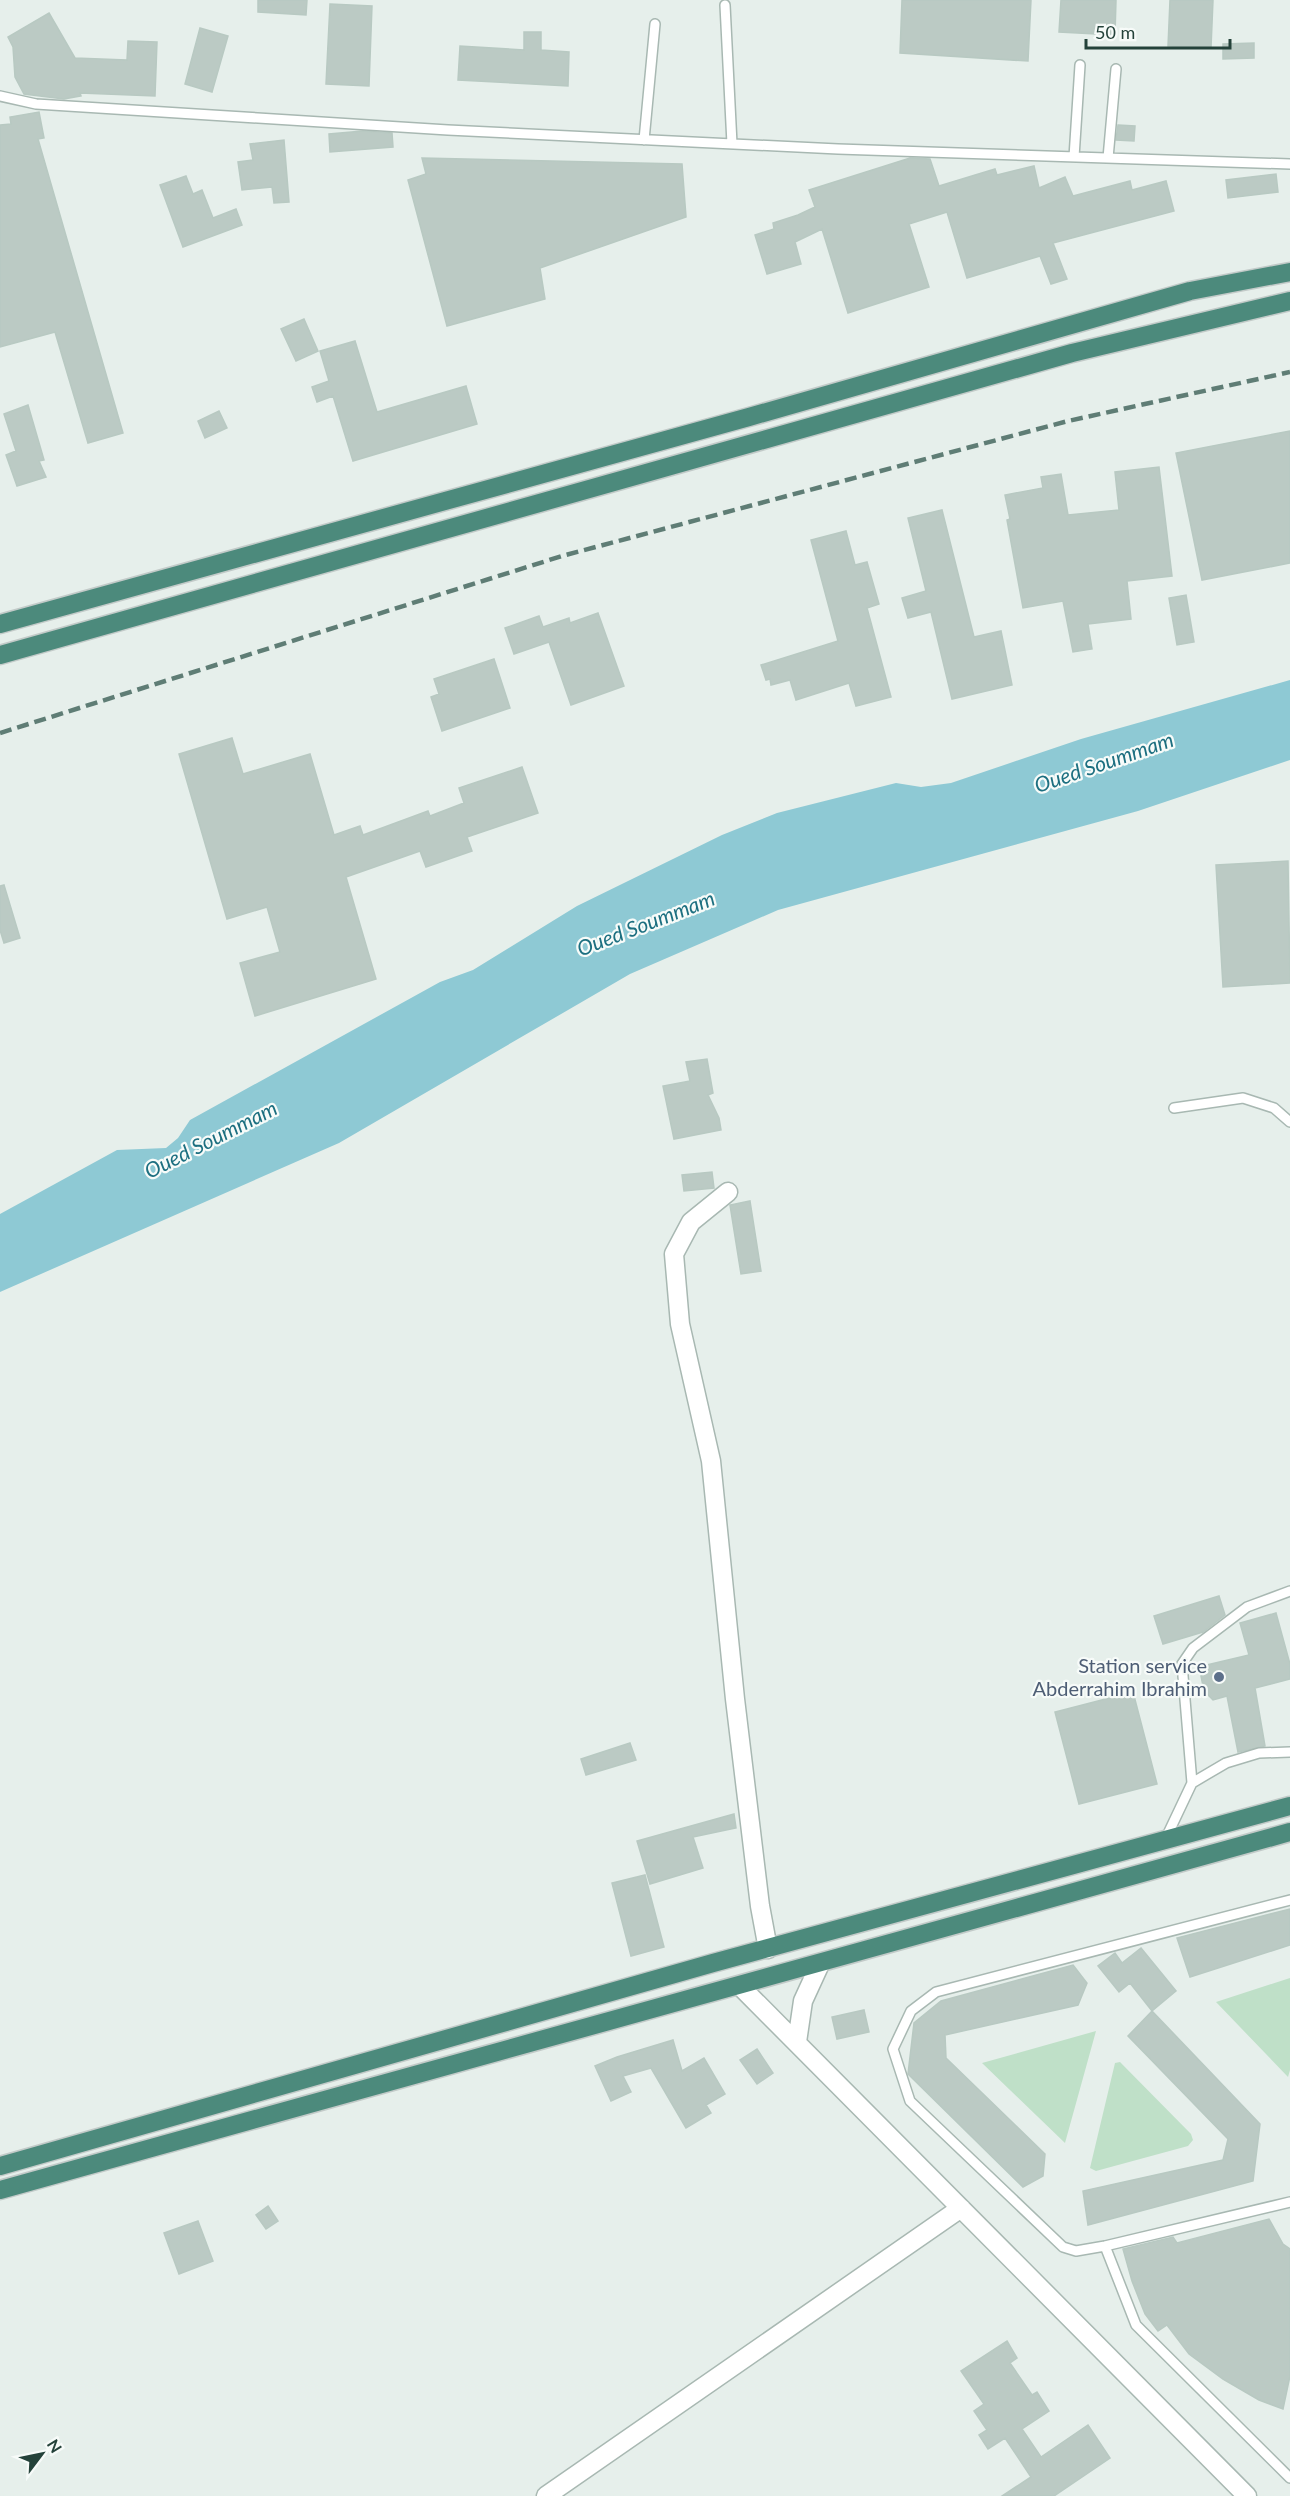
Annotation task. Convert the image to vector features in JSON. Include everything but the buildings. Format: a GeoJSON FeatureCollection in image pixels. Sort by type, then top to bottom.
{"type":"FeatureCollection","features":[{"type":"Feature","properties":{"kind":"highway"},"geometry":{"type":"LineString","coordinates":[[0,624],[738,421],[1190,291],[1290,272]]}},
{"type":"Feature","properties":{"kind":"highway"},"geometry":{"type":"LineString","coordinates":[[0,656],[1049,359],[1290,302]]}},
{"type":"Feature","properties":{"kind":"highway"},"geometry":{"type":"LineString","coordinates":[[0,2166],[768,1948],[1290,1806]]}},
{"type":"Feature","properties":{"kind":"highway"},"geometry":{"type":"LineString","coordinates":[[0,2190],[1290,1833]]}},
{"type":"Feature","properties":{"kind":"street"},"geometry":{"type":"LineString","coordinates":[[728,1192],[691,1222],[674,1254],[680,1324],[711,1461],[736,1711],[760,1906],[768,1948]]}},
{"type":"Feature","properties":{"kind":"street"},"geometry":{"type":"LineString","coordinates":[[797,2042],[802,2001],[820,1964]]}},
{"type":"Feature","properties":{"kind":"street"},"geometry":{"type":"LineString","coordinates":[[740,1986],[1247,2496]]}},
{"type":"Feature","properties":{"kind":"street"},"geometry":{"type":"LineString","coordinates":[[546,2496],[961,2208]]}},
{"type":"Feature","properties":{"kind":"lane"},"geometry":{"type":"LineString","coordinates":[[725,5],[732,144]]}},
{"type":"Feature","properties":{"kind":"lane"},"geometry":{"type":"LineString","coordinates":[[644,140],[655,24]]}},
{"type":"Feature","properties":{"kind":"lane"},"geometry":{"type":"LineString","coordinates":[[1074,157],[1080,65]]}},
{"type":"Feature","properties":{"kind":"lane"},"geometry":{"type":"LineString","coordinates":[[1108,158],[1116,69]]}},
{"type":"Feature","properties":{"kind":"lane"},"geometry":{"type":"LineString","coordinates":[[0,96],[36,104],[448,130],[732,144],[1290,164]]}},
{"type":"Feature","properties":{"kind":"lane"},"geometry":{"type":"LineString","coordinates":[[1174,1108],[1243,1098],[1275,1108],[1290,1122]]}},
{"type":"Feature","properties":{"kind":"lane"},"geometry":{"type":"LineString","coordinates":[[1164,1842],[1192,1783],[1182,1664],[1194,1648],[1247,1607],[1290,1591]]}},
{"type":"Feature","properties":{"kind":"lane"},"geometry":{"type":"LineString","coordinates":[[1192,1783],[1226,1763],[1258,1753],[1290,1752]]}},
{"type":"Feature","properties":{"kind":"lane"},"geometry":{"type":"LineString","coordinates":[[1290,1900],[936,1992],[910,2011],[893,2049],[910,2101],[1063,2247],[1076,2251],[1105,2246],[1290,2202]]}},
{"type":"Feature","properties":{"kind":"lane"},"geometry":{"type":"LineString","coordinates":[[1105,2246],[1136,2325],[1290,2478]]}},
{"type":"Feature","properties":{"kind":"green space"},"geometry":{"type":"Polygon","coordinates":[[[1290,1978],[1290,2070],[1288,2077],[1216,2002],[1290,1978]]]}},
{"type":"Feature","properties":{"kind":"green space"},"geometry":{"type":"Polygon","coordinates":[[[1096,2031],[1065,2143],[982,2063],[1096,2031]]]}},
{"type":"Feature","properties":{"kind":"green space"},"geometry":{"type":"Polygon","coordinates":[[[1120,2062],[1191,2134],[1193,2140],[1188,2146],[1096,2171],[1090,2168],[1115,2063],[1120,2062]]]}},
{"type":"Feature","properties":{"kind":"water","name":"Oued Soummam"},"geometry":{"type":"Polygon","coordinates":[[[1290,680],[1290,760],[1138,811],[778,910],[630,974],[339,1143],[0,1292],[0,1214],[117,1150],[166,1148],[178,1138],[190,1120],[440,982],[473,970],[577,906],[722,835],[777,813],[896,783],[921,787],[951,783],[1081,739],[1290,680]]]}},
{"type":"Feature","properties":{"kind":"railway"},"geometry":{"type":"LineString","coordinates":[[0,733],[562,556],[1068,421],[1290,372]]}},
{"type":"Feature","properties":{"kind":"place","name":"Station service Abderrahim Ibrahim"},"geometry":{"type":"Point","coordinates":[1219,1677]}}]}
